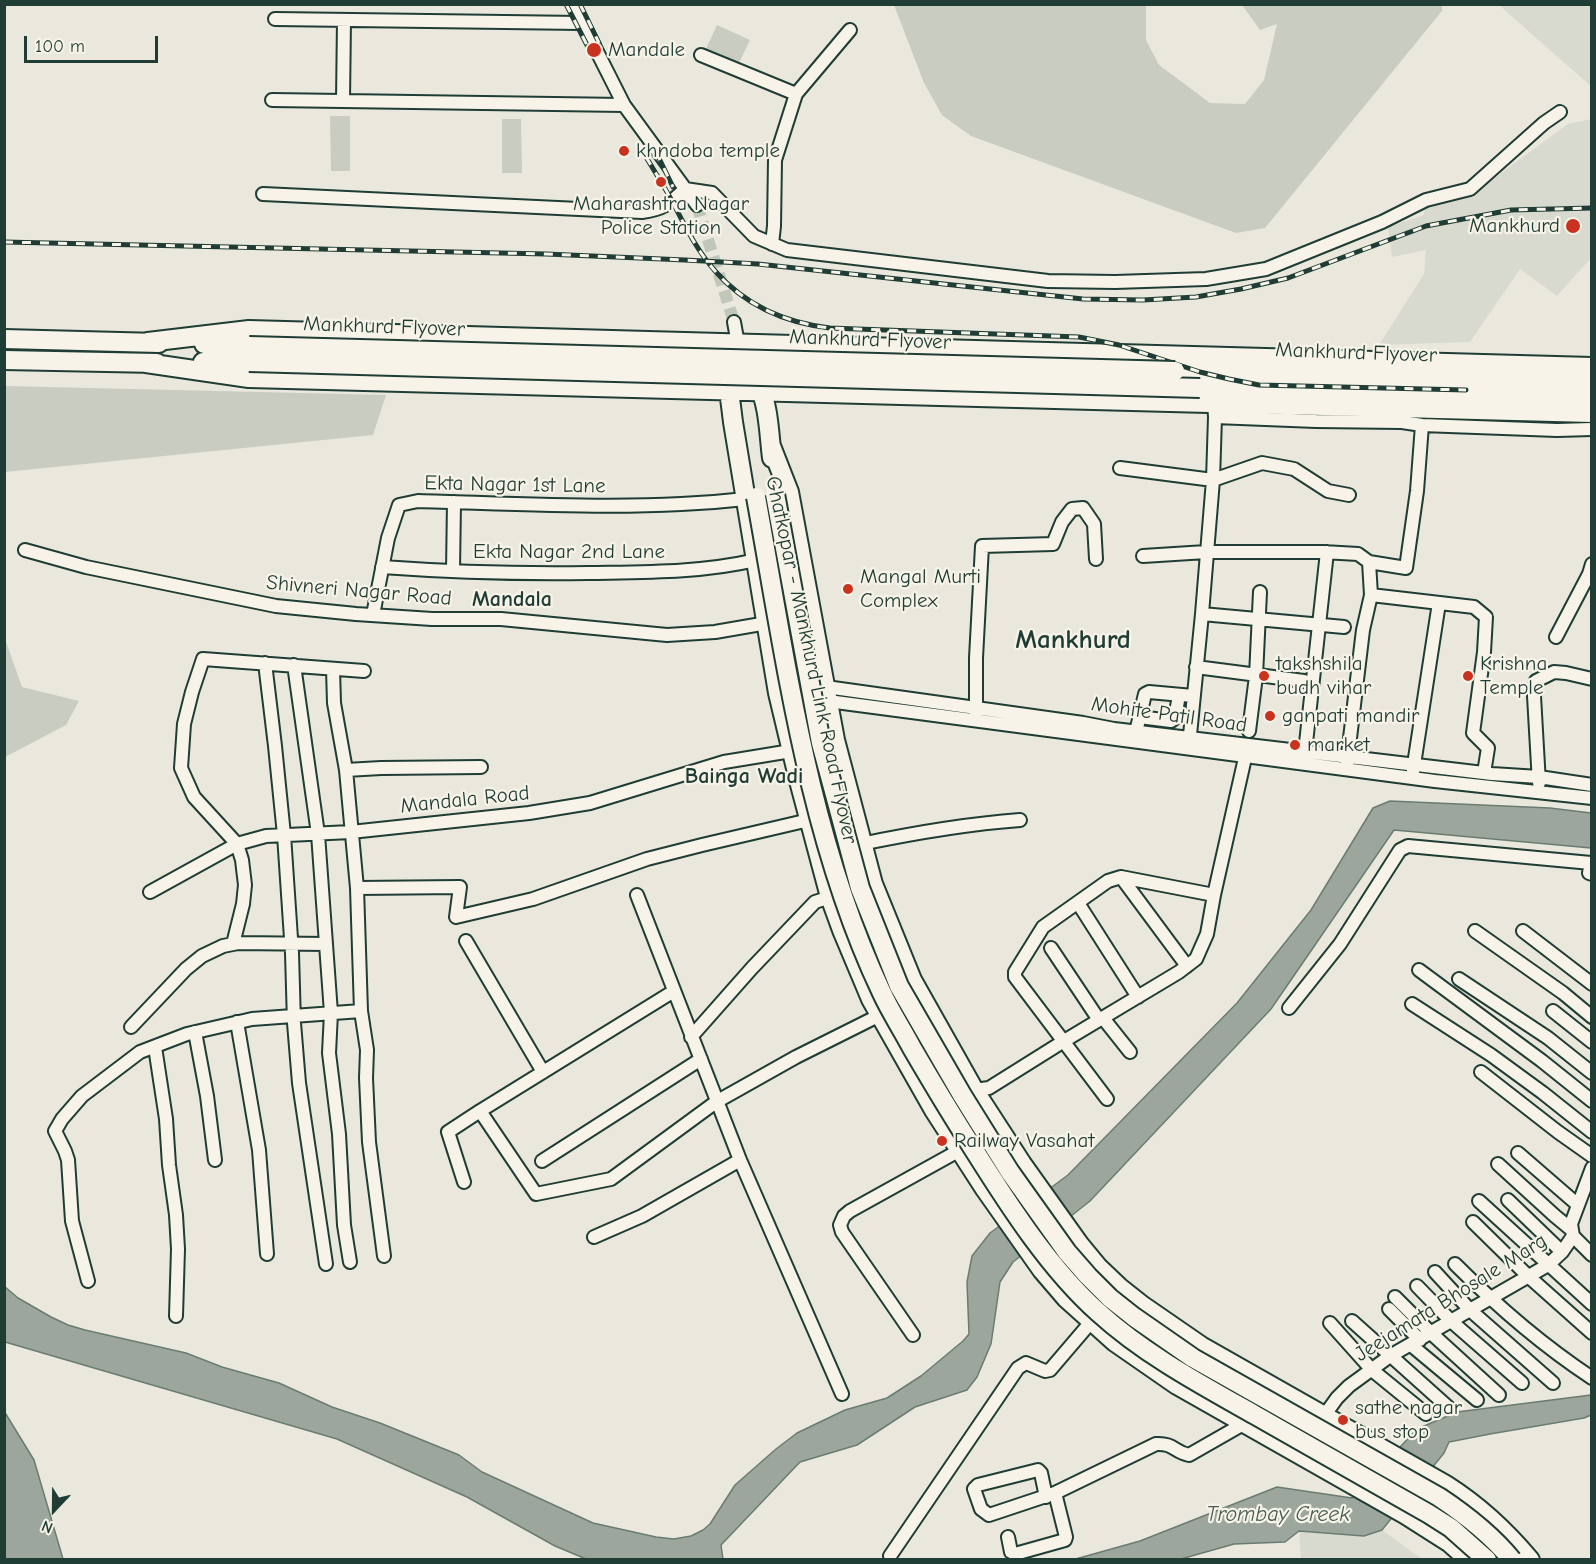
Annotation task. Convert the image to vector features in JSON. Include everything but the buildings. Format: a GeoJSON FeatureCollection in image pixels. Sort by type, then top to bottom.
{"type":"FeatureCollection","features":[{"type":"Feature","properties":{"kind":"highway"},"geometry":{"type":"LineString","coordinates":[[4,339],[148,342],[249,330],[1592,367]]}},
{"type":"Feature","properties":{"kind":"highway","name":"Mankhurd Flyover"},"geometry":{"type":"LineString","coordinates":[[148,342],[249,354],[1206,403],[1253,389],[1592,398]]}},
{"type":"Feature","properties":{"kind":"highway","name":"Ghatkopar - Mankhurd Link Road Flyover"},"geometry":{"type":"LineString","coordinates":[[738,344],[729,390],[738,451],[751,498],[803,748],[833,865],[841,894],[882,994],[945,1105],[994,1183],[1051,1263],[1098,1312],[1122,1332],[1184,1375],[1430,1514],[1451,1528],[1487,1560]]}},
{"type":"Feature","properties":{"kind":"highway","name":"Ghatkopar - Mankhurd Link Road Flyover"},"geometry":{"type":"LineString","coordinates":[[738,344],[762,391],[769,423],[775,494],[821,743],[860,888],[899,986],[1010,1172],[1067,1252],[1110,1298],[1134,1317],[1193,1358],[1439,1497],[1484,1530],[1512,1560]]}},
{"type":"Feature","properties":{"kind":"highway","name":"Mankhurd Flyover"},"geometry":{"type":"LineString","coordinates":[[146,363],[249,354],[1175,371],[1592,382]]}},
{"type":"Feature","properties":{"kind":"highway"},"geometry":{"type":"LineString","coordinates":[[4,360],[146,363],[249,378],[1206,403],[1404,415],[1592,413]]}},
{"type":"Feature","properties":{"kind":"highway"},"geometry":{"type":"LineString","coordinates":[[769,423],[784,403],[797,392]]}},
{"type":"Feature","properties":{"kind":"highway"},"geometry":{"type":"LineString","coordinates":[[771,446],[789,492],[835,740],[861,844],[881,904],[912,980],[974,1090],[1022,1164],[1098,1267],[1143,1306],[1201,1346],[1471,1501],[1493,1519],[1530,1560]]}},
{"type":"Feature","properties":{"kind":"highway"},"geometry":{"type":"LineString","coordinates":[[751,498],[756,560],[780,699],[791,751],[830,897],[871,999],[934,1110],[985,1189],[1042,1269],[1066,1298],[1090,1322],[1115,1342],[1178,1385],[1406,1515],[1450,1543],[1470,1560]]}},
{"type":"Feature","properties":{"kind":"highway"},"geometry":{"type":"LineString","coordinates":[[1178,1385],[1201,1346]]}},
{"type":"Feature","properties":{"kind":"street"},"geometry":{"type":"LineString","coordinates":[[573,4],[624,105],[697,205]]}},
{"type":"Feature","properties":{"kind":"street"},"geometry":{"type":"LineString","coordinates":[[275,18],[581,23]]}},
{"type":"Feature","properties":{"kind":"street"},"geometry":{"type":"LineString","coordinates":[[343,101],[344,20]]}},
{"type":"Feature","properties":{"kind":"street"},"geometry":{"type":"LineString","coordinates":[[772,244],[775,160],[796,94],[850,30]]}},
{"type":"Feature","properties":{"kind":"street"},"geometry":{"type":"LineString","coordinates":[[701,55],[796,94]]}},
{"type":"Feature","properties":{"kind":"street"},"geometry":{"type":"LineString","coordinates":[[272,100],[624,105]]}},
{"type":"Feature","properties":{"kind":"street"},"geometry":{"type":"LineString","coordinates":[[685,189],[712,193],[754,236],[787,250],[1048,281],[1115,282],[1206,279],[1266,269],[1382,222],[1426,200],[1470,189],[1544,123],[1560,112]]}},
{"type":"Feature","properties":{"kind":"street"},"geometry":{"type":"LineString","coordinates":[[263,194],[642,212],[668,205],[685,189]]}},
{"type":"Feature","properties":{"kind":"street"},"geometry":{"type":"LineString","coordinates":[[734,322],[738,344]]}},
{"type":"Feature","properties":{"kind":"street"},"geometry":{"type":"LineString","coordinates":[[1121,735],[1189,743],[1213,480],[1206,403]]}},
{"type":"Feature","properties":{"kind":"street"},"geometry":{"type":"LineString","coordinates":[[1404,415],[1422,425],[1557,430],[1592,429]]}},
{"type":"Feature","properties":{"kind":"street"},"geometry":{"type":"LineString","coordinates":[[1143,556],[1206,552],[1327,552],[1358,554],[1369,562],[1406,568],[1417,491],[1422,425]]}},
{"type":"Feature","properties":{"kind":"street"},"geometry":{"type":"LineString","coordinates":[[1120,468],[1213,480],[1262,463],[1294,469],[1328,491],[1349,495]]}},
{"type":"Feature","properties":{"kind":"street","name":"Ekta Nagar 1st Lane"},"geometry":{"type":"LineString","coordinates":[[373,615],[388,538],[399,505],[418,501],[593,506],[669,505],[751,498]]}},
{"type":"Feature","properties":{"kind":"street"},"geometry":{"type":"LineString","coordinates":[[453,571],[454,502]]}},
{"type":"Feature","properties":{"kind":"street"},"geometry":{"type":"LineString","coordinates":[[976,715],[976,658],[982,546],[1053,544],[1062,522],[1072,509],[1083,508],[1094,524],[1096,559]]}},
{"type":"Feature","properties":{"kind":"street","name":"Shivneri Nagar Road"},"geometry":{"type":"LineString","coordinates":[[25,550],[86,567],[276,606],[432,619],[501,619],[667,635],[715,632],[767,623]]}},
{"type":"Feature","properties":{"kind":"street"},"geometry":{"type":"LineString","coordinates":[[1305,752],[1327,552]]}},
{"type":"Feature","properties":{"kind":"street","name":"Ekta Nagar 2nd Lane"},"geometry":{"type":"LineString","coordinates":[[382,567],[550,574],[660,572],[693,571],[756,560]]}},
{"type":"Feature","properties":{"kind":"street"},"geometry":{"type":"LineString","coordinates":[[1347,763],[1363,630],[1371,595],[1369,562]]}},
{"type":"Feature","properties":{"kind":"street"},"geometry":{"type":"LineString","coordinates":[[1556,637],[1592,564]]}},
{"type":"Feature","properties":{"kind":"street"},"geometry":{"type":"LineString","coordinates":[[1249,731],[1256,676],[1260,592]]}},
{"type":"Feature","properties":{"kind":"street"},"geometry":{"type":"LineString","coordinates":[[1371,595],[1474,607],[1486,617],[1484,652],[1473,733],[1488,748],[1484,773]]}},
{"type":"Feature","properties":{"kind":"street"},"geometry":{"type":"LineString","coordinates":[[1413,778],[1438,603]]}},
{"type":"Feature","properties":{"kind":"street"},"geometry":{"type":"LineString","coordinates":[[1202,614],[1344,627]]}},
{"type":"Feature","properties":{"kind":"street"},"geometry":{"type":"LineString","coordinates":[[233,944],[243,904],[245,885],[242,860],[237,844],[194,797],[181,768],[184,724],[203,659],[364,671]]}},
{"type":"Feature","properties":{"kind":"street"},"geometry":{"type":"LineString","coordinates":[[265,663],[284,835],[299,1083],[326,1264]]}},
{"type":"Feature","properties":{"kind":"street"},"geometry":{"type":"LineString","coordinates":[[294,665],[318,834],[331,1013],[329,1053],[339,1134],[344,1225],[350,1262]]}},
{"type":"Feature","properties":{"kind":"street"},"geometry":{"type":"LineString","coordinates":[[1196,668],[1304,681]]}},
{"type":"Feature","properties":{"kind":"street"},"geometry":{"type":"LineString","coordinates":[[333,669],[334,704],[346,770],[357,888],[361,1011],[367,1050],[366,1078],[370,1150],[384,1256]]}},
{"type":"Feature","properties":{"kind":"street"},"geometry":{"type":"LineString","coordinates":[[1538,792],[1534,696],[1536,681],[1554,672],[1592,679]]}},
{"type":"Feature","properties":{"kind":"street"},"geometry":{"type":"LineString","coordinates":[[1136,732],[1145,694],[1149,692],[1193,696]]}},
{"type":"Feature","properties":{"kind":"street","name":"Mohite Patil Road"},"geometry":{"type":"LineString","coordinates":[[780,699],[827,694],[1034,723],[1083,723],[1121,735],[1136,732],[1189,743],[1247,751],[1305,752],[1347,763],[1414,765],[1539,777],[1592,785]]}},
{"type":"Feature","properties":{"kind":"street"},"geometry":{"type":"LineString","coordinates":[[1139,717],[1171,721],[1175,718],[1179,695]]}},
{"type":"Feature","properties":{"kind":"street","name":"Mandala Road"},"geometry":{"type":"LineString","coordinates":[[150,892],[237,844],[266,836],[351,832],[529,813],[590,803],[724,762],[791,751]]}},
{"type":"Feature","properties":{"kind":"street"},"geometry":{"type":"LineString","coordinates":[[934,1110],[974,1090],[989,1088],[1179,972],[1196,959],[1207,934],[1247,751],[1347,763],[1441,782],[1592,798]]}},
{"type":"Feature","properties":{"kind":"street"},"geometry":{"type":"LineString","coordinates":[[346,770],[481,767]]}},
{"type":"Feature","properties":{"kind":"street"},"geometry":{"type":"LineString","coordinates":[[1441,782],[1442,768]]}},
{"type":"Feature","properties":{"kind":"street"},"geometry":{"type":"LineString","coordinates":[[357,888],[460,887],[456,917],[533,899],[647,860],[702,844],[809,820]]}},
{"type":"Feature","properties":{"kind":"street"},"geometry":{"type":"LineString","coordinates":[[861,844],[984,822],[1020,820]]}},
{"type":"Feature","properties":{"kind":"street"},"geometry":{"type":"LineString","coordinates":[[1288,1008],[1340,944],[1400,850],[1408,846],[1591,863],[1589,873],[1592,874]]}},
{"type":"Feature","properties":{"kind":"street"},"geometry":{"type":"LineString","coordinates":[[1107,1099],[1015,977],[1015,972],[1043,927],[1108,881],[1121,877],[1214,895]]}},
{"type":"Feature","properties":{"kind":"street"},"geometry":{"type":"LineString","coordinates":[[1121,877],[1187,966]]}},
{"type":"Feature","properties":{"kind":"street"},"geometry":{"type":"LineString","coordinates":[[637,895],[740,1160],[842,1394]]}},
{"type":"Feature","properties":{"kind":"street"},"geometry":{"type":"LineString","coordinates":[[691,1037],[815,902],[830,897]]}},
{"type":"Feature","properties":{"kind":"street"},"geometry":{"type":"LineString","coordinates":[[1078,903],[1138,997]]}},
{"type":"Feature","properties":{"kind":"street"},"geometry":{"type":"LineString","coordinates":[[1474,931],[1563,993],[1592,1017]]}},
{"type":"Feature","properties":{"kind":"street"},"geometry":{"type":"LineString","coordinates":[[1523,931],[1592,984]]}},
{"type":"Feature","properties":{"kind":"street"},"geometry":{"type":"LineString","coordinates":[[466,941],[543,1072]]}},
{"type":"Feature","properties":{"kind":"street"},"geometry":{"type":"LineString","coordinates":[[131,1027],[186,969],[202,956],[224,946],[233,944],[326,944]]}},
{"type":"Feature","properties":{"kind":"street"},"geometry":{"type":"LineString","coordinates":[[1051,948],[1101,1019],[1130,1052]]}},
{"type":"Feature","properties":{"kind":"street"},"geometry":{"type":"LineString","coordinates":[[1419,970],[1592,1101]]}},
{"type":"Feature","properties":{"kind":"street"},"geometry":{"type":"LineString","coordinates":[[1459,979],[1548,1038],[1592,1073]]}},
{"type":"Feature","properties":{"kind":"street"},"geometry":{"type":"LineString","coordinates":[[464,1182],[448,1132],[674,990]]}},
{"type":"Feature","properties":{"kind":"street"},"geometry":{"type":"LineString","coordinates":[[1412,1004],[1500,1061],[1592,1132]]}},
{"type":"Feature","properties":{"kind":"street"},"geometry":{"type":"LineString","coordinates":[[88,1281],[72,1221],[68,1160],[55,1131],[82,1096],[140,1052],[195,1032],[252,1019],[361,1011]]}},
{"type":"Feature","properties":{"kind":"street"},"geometry":{"type":"LineString","coordinates":[[1553,1011],[1592,1042]]}},
{"type":"Feature","properties":{"kind":"street"},"geometry":{"type":"LineString","coordinates":[[480,1111],[536,1194],[611,1179],[718,1105],[796,1057],[880,1015]]}},
{"type":"Feature","properties":{"kind":"street"},"geometry":{"type":"LineString","coordinates":[[237,1022],[259,1150],[267,1254]]}},
{"type":"Feature","properties":{"kind":"street"},"geometry":{"type":"LineString","coordinates":[[195,1032],[207,1096],[215,1160]]}},
{"type":"Feature","properties":{"kind":"street"},"geometry":{"type":"LineString","coordinates":[[155,1047],[162,1088],[178,1239],[176,1316]]}},
{"type":"Feature","properties":{"kind":"street"},"geometry":{"type":"LineString","coordinates":[[542,1161],[701,1059]]}},
{"type":"Feature","properties":{"kind":"street"},"geometry":{"type":"LineString","coordinates":[[1481,1072],[1592,1156]]}},
{"type":"Feature","properties":{"kind":"street"},"geometry":{"type":"LineString","coordinates":[[913,1335],[842,1232],[840,1225],[844,1216],[850,1212],[960,1150]]}},
{"type":"Feature","properties":{"kind":"street"},"geometry":{"type":"LineString","coordinates":[[1518,1154],[1578,1204]]}},
{"type":"Feature","properties":{"kind":"street"},"geometry":{"type":"LineString","coordinates":[[594,1237],[642,1216],[740,1160]]}},
{"type":"Feature","properties":{"kind":"street"},"geometry":{"type":"LineString","coordinates":[[1498,1164],[1573,1233],[1592,1255]]}},
{"type":"Feature","properties":{"kind":"street","name":"Jeejamata Bhosale Marg"},"geometry":{"type":"LineString","coordinates":[[1324,1416],[1349,1386],[1390,1356],[1416,1343],[1548,1264],[1562,1252],[1573,1233],[1571,1224],[1590,1177]]}},
{"type":"Feature","properties":{"kind":"street"},"geometry":{"type":"LineString","coordinates":[[1508,1200],[1562,1252]]}},
{"type":"Feature","properties":{"kind":"street"},"geometry":{"type":"LineString","coordinates":[[1479,1201],[1592,1304]]}},
{"type":"Feature","properties":{"kind":"street"},"geometry":{"type":"LineString","coordinates":[[1473,1222],[1528,1276],[1592,1333]]}},
{"type":"Feature","properties":{"kind":"street"},"geometry":{"type":"LineString","coordinates":[[1455,1263],[1489,1299],[1559,1357],[1592,1378]]}},
{"type":"Feature","properties":{"kind":"street"},"geometry":{"type":"LineString","coordinates":[[1435,1272],[1470,1310],[1553,1383]]}},
{"type":"Feature","properties":{"kind":"street"},"geometry":{"type":"LineString","coordinates":[[1417,1286],[1451,1321],[1522,1383]]}},
{"type":"Feature","properties":{"kind":"street"},"geometry":{"type":"LineString","coordinates":[[1477,1400],[1416,1343],[1392,1303],[1431,1333],[1499,1395]]}},
{"type":"Feature","properties":{"kind":"street"},"geometry":{"type":"LineString","coordinates":[[1352,1321],[1449,1408]]}},
{"type":"Feature","properties":{"kind":"street"},"geometry":{"type":"LineString","coordinates":[[890,1556],[1018,1368],[1026,1363],[1045,1371],[1050,1370],[1090,1322]]}},
{"type":"Feature","properties":{"kind":"street"},"geometry":{"type":"LineString","coordinates":[[1330,1323],[1372,1370],[1426,1414]]}},
{"type":"Feature","properties":{"kind":"street"},"geometry":{"type":"LineString","coordinates":[[1008,1537],[1011,1552],[1015,1554],[1065,1540],[1066,1537],[1050,1495],[1041,1473],[1038,1470],[978,1485],[974,1489],[981,1509],[989,1515],[1050,1495],[1156,1444],[1166,1443],[1183,1454],[1189,1455],[1245,1423]]}},
{"type":"Feature","properties":{"kind":"shaded area"},"geometry":{"type":"Polygon","coordinates":[[[894,5],[1146,5],[1146,40],[1159,65],[1210,103],[1245,104],[1264,80],[1277,24],[1260,30],[1242,5],[1442,5],[1442,11],[1265,228],[1236,233],[971,136],[942,115],[924,83],[894,5]]]}},
{"type":"Feature","properties":{"kind":"shaded area"},"geometry":{"type":"Polygon","coordinates":[[[1499,5],[1591,5],[1591,86],[1552,52],[1499,5]]]}},
{"type":"Feature","properties":{"kind":"shaded area"},"geometry":{"type":"Polygon","coordinates":[[[717,25],[750,40],[737,67],[704,53],[717,25]]]}},
{"type":"Feature","properties":{"kind":"shaded area"},"geometry":{"type":"Polygon","coordinates":[[[330,116],[350,116],[350,171],[331,171],[330,116]]]}},
{"type":"Feature","properties":{"kind":"shaded area"},"geometry":{"type":"Polygon","coordinates":[[[502,119],[521,119],[522,173],[502,173],[502,119]]]}},
{"type":"Feature","properties":{"kind":"shaded area"},"geometry":{"type":"Polygon","coordinates":[[[1591,119],[1591,258],[1557,296],[1520,269],[1470,342],[1379,345],[1424,274],[1426,250],[1392,257],[1388,227],[1424,215],[1425,204],[1475,192],[1568,124],[1591,119]]]}},
{"type":"Feature","properties":{"kind":"shaded area"},"geometry":{"type":"Polygon","coordinates":[[[5,386],[386,395],[373,435],[5,472],[5,386]]]}},
{"type":"Feature","properties":{"kind":"shaded area"},"geometry":{"type":"Polygon","coordinates":[[[4,636],[22,687],[79,701],[66,725],[5,757],[4,636]]]}},
{"type":"Feature","properties":{"kind":"shaded area"},"geometry":{"type":"Polygon","coordinates":[[[1382,1530],[1422,1559],[1301,1559],[1299,1531],[1364,1536],[1382,1530]]]}},
{"type":"Feature","properties":{"kind":"water"},"geometry":{"type":"Polygon","coordinates":[[[1390,801],[1550,808],[1591,813],[1591,848],[1394,830],[1271,1009],[1090,1201],[1013,1262],[1000,1282],[991,1344],[977,1377],[967,1390],[915,1407],[857,1445],[800,1462],[721,1545],[723,1559],[586,1559],[555,1546],[467,1497],[337,1439],[5,1342],[4,1286],[18,1298],[68,1325],[186,1353],[222,1367],[279,1383],[332,1407],[380,1423],[459,1455],[482,1472],[593,1523],[656,1537],[674,1539],[691,1536],[710,1524],[735,1485],[797,1433],[845,1410],[887,1398],[921,1376],[963,1341],[969,1334],[967,1282],[972,1256],[990,1233],[1068,1175],[1237,1003],[1311,910],[1373,808],[1390,801]]]}},
{"type":"Feature","properties":{"kind":"water","name":"Trombay Creek"},"geometry":{"type":"Polygon","coordinates":[[[1591,1395],[1591,1415],[1584,1418],[1449,1442],[1444,1453],[1382,1530],[1364,1536],[1299,1531],[1285,1542],[1234,1544],[1181,1559],[1072,1560],[1140,1541],[1277,1487],[1352,1498],[1417,1429],[1457,1412],[1591,1395]]]}},
{"type":"Feature","properties":{"kind":"water"},"geometry":{"type":"Polygon","coordinates":[[[4,1411],[34,1460],[63,1559],[5,1559],[4,1411]]]}},
{"type":"Feature","properties":{"kind":"tunnel"},"geometry":{"type":"LineString","coordinates":[[697,205],[734,322]]}},
{"type":"Feature","properties":{"kind":"railway"},"geometry":{"type":"LineString","coordinates":[[566,4],[589,49]]}},
{"type":"Feature","properties":{"kind":"railway"},"geometry":{"type":"LineString","coordinates":[[580,4],[599,43]]}},
{"type":"Feature","properties":{"kind":"railway"},"geometry":{"type":"LineString","coordinates":[[656,152],[673,187]]}},
{"type":"Feature","properties":{"kind":"railway"},"geometry":{"type":"LineString","coordinates":[[646,157],[697,247],[716,272],[740,294],[754,303],[798,322],[830,328],[1079,337],[1119,345],[1200,372],[1259,385],[1466,390]]}},
{"type":"Feature","properties":{"kind":"railway"},"geometry":{"type":"LineString","coordinates":[[4,242],[546,254],[685,260],[758,264],[1083,299],[1143,300],[1196,297],[1288,278],[1426,226],[1511,210],[1592,208]]}},
{"type":"Feature","properties":{"kind":"place","name":"Mandale"},"geometry":{"type":"Point","coordinates":[594,50]}},
{"type":"Feature","properties":{"kind":"place","name":"khndoba temple"},"geometry":{"type":"Point","coordinates":[624,151]}},
{"type":"Feature","properties":{"kind":"place","name":"Maharashtra Nagar Police Station"},"geometry":{"type":"Point","coordinates":[661,182]}},
{"type":"Feature","properties":{"kind":"place","name":"Mankhurd"},"geometry":{"type":"Point","coordinates":[1573,226]}},
{"type":"Feature","properties":{"kind":"place","name":"Mangal Murti Complex"},"geometry":{"type":"Point","coordinates":[848,589]}},
{"type":"Feature","properties":{"kind":"place","name":"takshshila budh vihar"},"geometry":{"type":"Point","coordinates":[1264,676]}},
{"type":"Feature","properties":{"kind":"place","name":"Krishna Temple"},"geometry":{"type":"Point","coordinates":[1468,676]}},
{"type":"Feature","properties":{"kind":"place","name":"ganpati mandir"},"geometry":{"type":"Point","coordinates":[1270,716]}},
{"type":"Feature","properties":{"kind":"place","name":"market"},"geometry":{"type":"Point","coordinates":[1295,745]}},
{"type":"Feature","properties":{"kind":"place","name":"Railway Vasahat"},"geometry":{"type":"Point","coordinates":[942,1141]}},
{"type":"Feature","properties":{"kind":"place","name":"sathe nagar bus stop"},"geometry":{"type":"Point","coordinates":[1343,1420]}},
{"type":"Feature","properties":{"kind":"district","name":"Mandala"},"geometry":{"type":"Point","coordinates":[512,600]}},
{"type":"Feature","properties":{"kind":"district","name":"Mankhurd"},"geometry":{"type":"Point","coordinates":[1073,640]}},
{"type":"Feature","properties":{"kind":"district","name":"Bainga Wadi"},"geometry":{"type":"Point","coordinates":[744,777]}}]}
